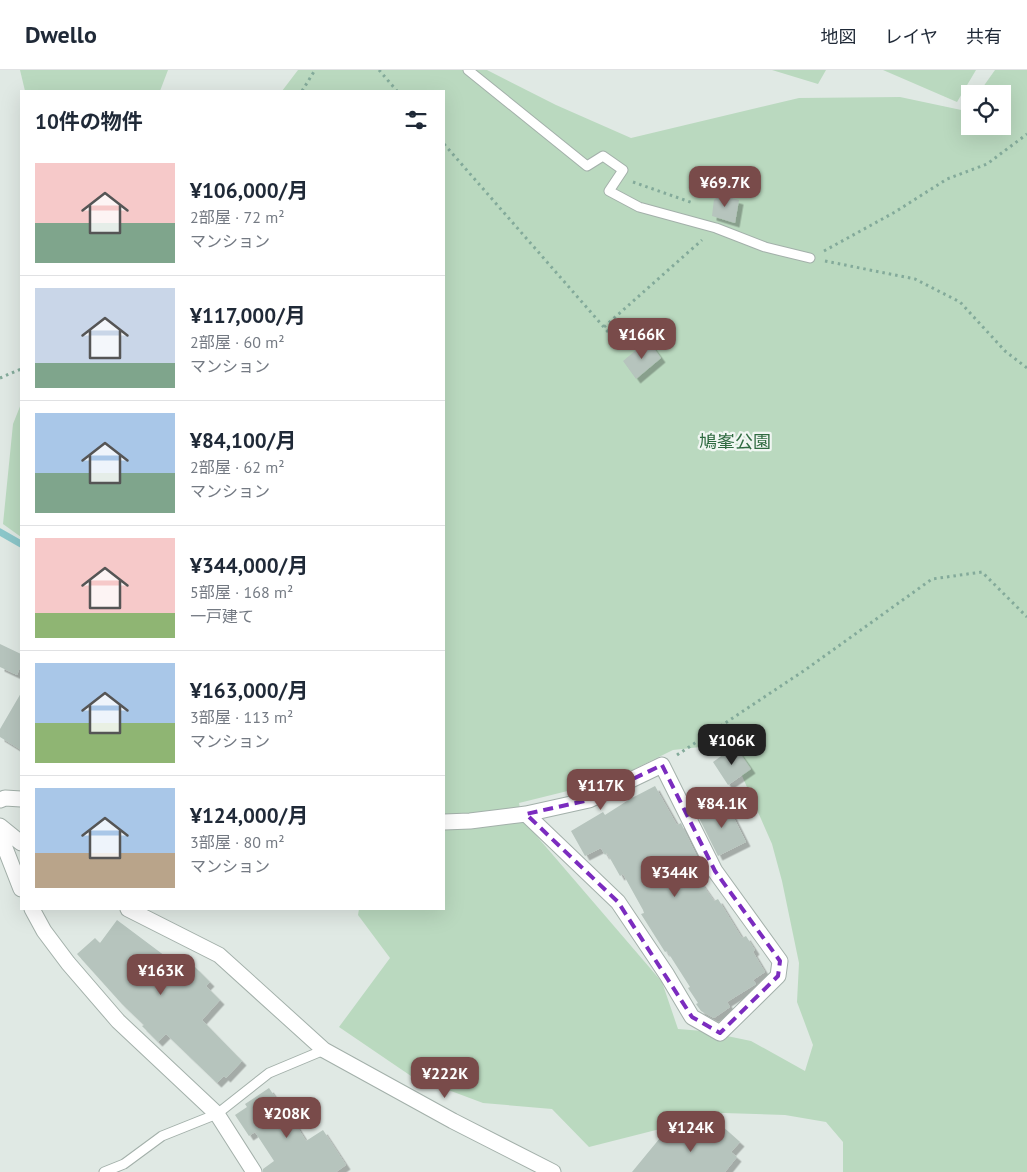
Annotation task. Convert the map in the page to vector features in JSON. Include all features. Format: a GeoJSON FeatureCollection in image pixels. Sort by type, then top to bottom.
{"type":"FeatureCollection","features":[{"type":"Feature","properties":{"kind":"street"},"geometry":{"type":"LineString","coordinates":[[445,822],[526,814],[589,800],[662,765],[715,871],[780,961],[778,976],[720,1033],[692,1017],[667,974],[618,902],[526,814]]}},
{"type":"Feature","properties":{"kind":"street"},"geometry":{"type":"LineString","coordinates":[[0,800],[20,798]]}},
{"type":"Feature","properties":{"kind":"street"},"geometry":{"type":"LineString","coordinates":[[0,826],[20,841]]}},
{"type":"Feature","properties":{"kind":"street"},"geometry":{"type":"LineString","coordinates":[[0,835],[20,886]]}},
{"type":"Feature","properties":{"kind":"street"},"geometry":{"type":"LineString","coordinates":[[33,910],[44,930],[68,963],[118,1021],[217,1114],[254,1172]]}},
{"type":"Feature","properties":{"kind":"street"},"geometry":{"type":"LineString","coordinates":[[130,910],[219,955],[324,1050],[453,1121],[553,1172]]}},
{"type":"Feature","properties":{"kind":"lane"},"geometry":{"type":"LineString","coordinates":[[468,70],[587,166],[604,156],[623,170],[609,191],[639,207],[716,228],[765,247],[810,258]]}},
{"type":"Feature","properties":{"kind":"lane"},"geometry":{"type":"LineString","coordinates":[[104,1172],[124,1164],[162,1136],[217,1114],[269,1073],[324,1050]]}},
{"type":"Feature","properties":{"kind":"path"},"geometry":{"type":"LineString","coordinates":[[303,90],[315,70]]}},
{"type":"Feature","properties":{"kind":"path"},"geometry":{"type":"LineString","coordinates":[[379,70],[396,90]]}},
{"type":"Feature","properties":{"kind":"path"},"geometry":{"type":"LineString","coordinates":[[810,258],[895,212],[947,179],[987,164],[1027,134]]}},
{"type":"Feature","properties":{"kind":"path"},"geometry":{"type":"LineString","coordinates":[[445,145],[616,341]]}},
{"type":"Feature","properties":{"kind":"path"},"geometry":{"type":"LineString","coordinates":[[618,176],[696,204]]}},
{"type":"Feature","properties":{"kind":"path"},"geometry":{"type":"LineString","coordinates":[[604,327],[716,228]]}},
{"type":"Feature","properties":{"kind":"path"},"geometry":{"type":"LineString","coordinates":[[810,258],[914,279],[960,302],[1005,351],[1027,368]]}},
{"type":"Feature","properties":{"kind":"path"},"geometry":{"type":"LineString","coordinates":[[0,378],[20,369]]}},
{"type":"Feature","properties":{"kind":"path"},"geometry":{"type":"LineString","coordinates":[[662,765],[805,670],[932,579],[982,572],[1027,618]]}},
{"type":"Feature","properties":{"kind":"highlighted area"},"geometry":{"type":"Polygon","coordinates":[[[662,765],[715,871],[780,961],[778,976],[720,1033],[692,1017],[618,902],[526,814],[589,800],[662,765]]]}},
{"type":"Feature","properties":{"kind":"green space"},"geometry":{"type":"Polygon","coordinates":[[[20,70],[168,70],[160,90],[25,90],[20,70]]]}},
{"type":"Feature","properties":{"kind":"green space","name":"鳩峯公園"},"geometry":{"type":"Polygon","coordinates":[[[298,70],[487,70],[556,105],[631,138],[799,98],[900,97],[961,110],[961,135],[1011,135],[1011,85],[984,85],[995,70],[1027,70],[1027,1172],[843,1172],[843,1142],[826,1122],[785,1115],[723,1113],[589,1147],[552,1109],[483,1103],[411,1076],[339,1027],[390,958],[358,915],[359,910],[445,910],[445,90],[283,90],[298,70]],[[728,744],[673,750],[612,780],[519,803],[522,819],[662,982],[678,1029],[703,1031],[751,1041],[805,1071],[813,1045],[797,1002],[799,963],[782,881],[772,844],[728,744]]]}},
{"type":"Feature","properties":{"kind":"green space"},"geometry":{"type":"Polygon","coordinates":[[[772,70],[826,70],[818,84],[772,70]]]}},
{"type":"Feature","properties":{"kind":"green space"},"geometry":{"type":"Polygon","coordinates":[[[883,70],[976,70],[967,85],[961,85],[961,95],[957,102],[883,70]]]}},
{"type":"Feature","properties":{"kind":"green space"},"geometry":{"type":"Polygon","coordinates":[[[20,406],[20,536],[3,524],[13,424],[20,406]]]}},
{"type":"Feature","properties":{"kind":"building"},"geometry":{"type":"Polygon","coordinates":[[[717,194],[739,200],[735,223],[712,216],[714,199],[717,194]]]}},
{"type":"Feature","properties":{"kind":"building"},"geometry":{"type":"Polygon","coordinates":[[[648,340],[661,358],[636,379],[623,361],[648,340]]]}},
{"type":"Feature","properties":{"kind":"building"},"geometry":{"type":"Polygon","coordinates":[[[0,644],[20,654],[20,668],[17,675],[0,667],[0,644]]]}},
{"type":"Feature","properties":{"kind":"building"},"geometry":{"type":"Polygon","coordinates":[[[20,695],[20,749],[0,737],[0,729],[20,695]]]}},
{"type":"Feature","properties":{"kind":"building"},"geometry":{"type":"Polygon","coordinates":[[[735,746],[751,769],[728,785],[713,762],[735,746]]]}},
{"type":"Feature","properties":{"kind":"building"},"geometry":{"type":"Polygon","coordinates":[[[655,786],[677,825],[681,823],[702,867],[693,871],[714,901],[718,899],[742,938],[746,936],[765,972],[753,980],[756,984],[727,1002],[730,1007],[714,1018],[701,1011],[696,1004],[698,1003],[688,988],[690,987],[641,914],[644,913],[643,910],[623,874],[620,876],[607,853],[605,855],[601,848],[585,856],[571,831],[603,812],[605,815],[655,786]]]}},
{"type":"Feature","properties":{"kind":"building"},"geometry":{"type":"Polygon","coordinates":[[[726,802],[746,842],[718,856],[698,816],[726,802]]]}},
{"type":"Feature","properties":{"kind":"building"},"geometry":{"type":"Polygon","coordinates":[[[117,920],[173,962],[180,955],[210,982],[206,986],[220,1000],[202,1020],[242,1061],[226,1078],[224,1076],[217,1083],[166,1034],[158,1042],[77,954],[95,938],[100,943],[117,920]]]}},
{"type":"Feature","properties":{"kind":"building"},"geometry":{"type":"Polygon","coordinates":[[[269,1088],[288,1116],[290,1115],[306,1141],[323,1130],[346,1165],[336,1172],[263,1172],[263,1169],[274,1161],[255,1132],[249,1136],[235,1115],[247,1107],[245,1104],[269,1088]]]}},
{"type":"Feature","properties":{"kind":"building"},"geometry":{"type":"Polygon","coordinates":[[[722,1126],[740,1142],[731,1152],[737,1157],[725,1172],[632,1172],[669,1127],[690,1144],[703,1128],[714,1136],[722,1126]]]}},
{"type":"Feature","properties":{"kind":"waterway"},"geometry":{"type":"LineString","coordinates":[[0,532],[20,543]]}}]}
